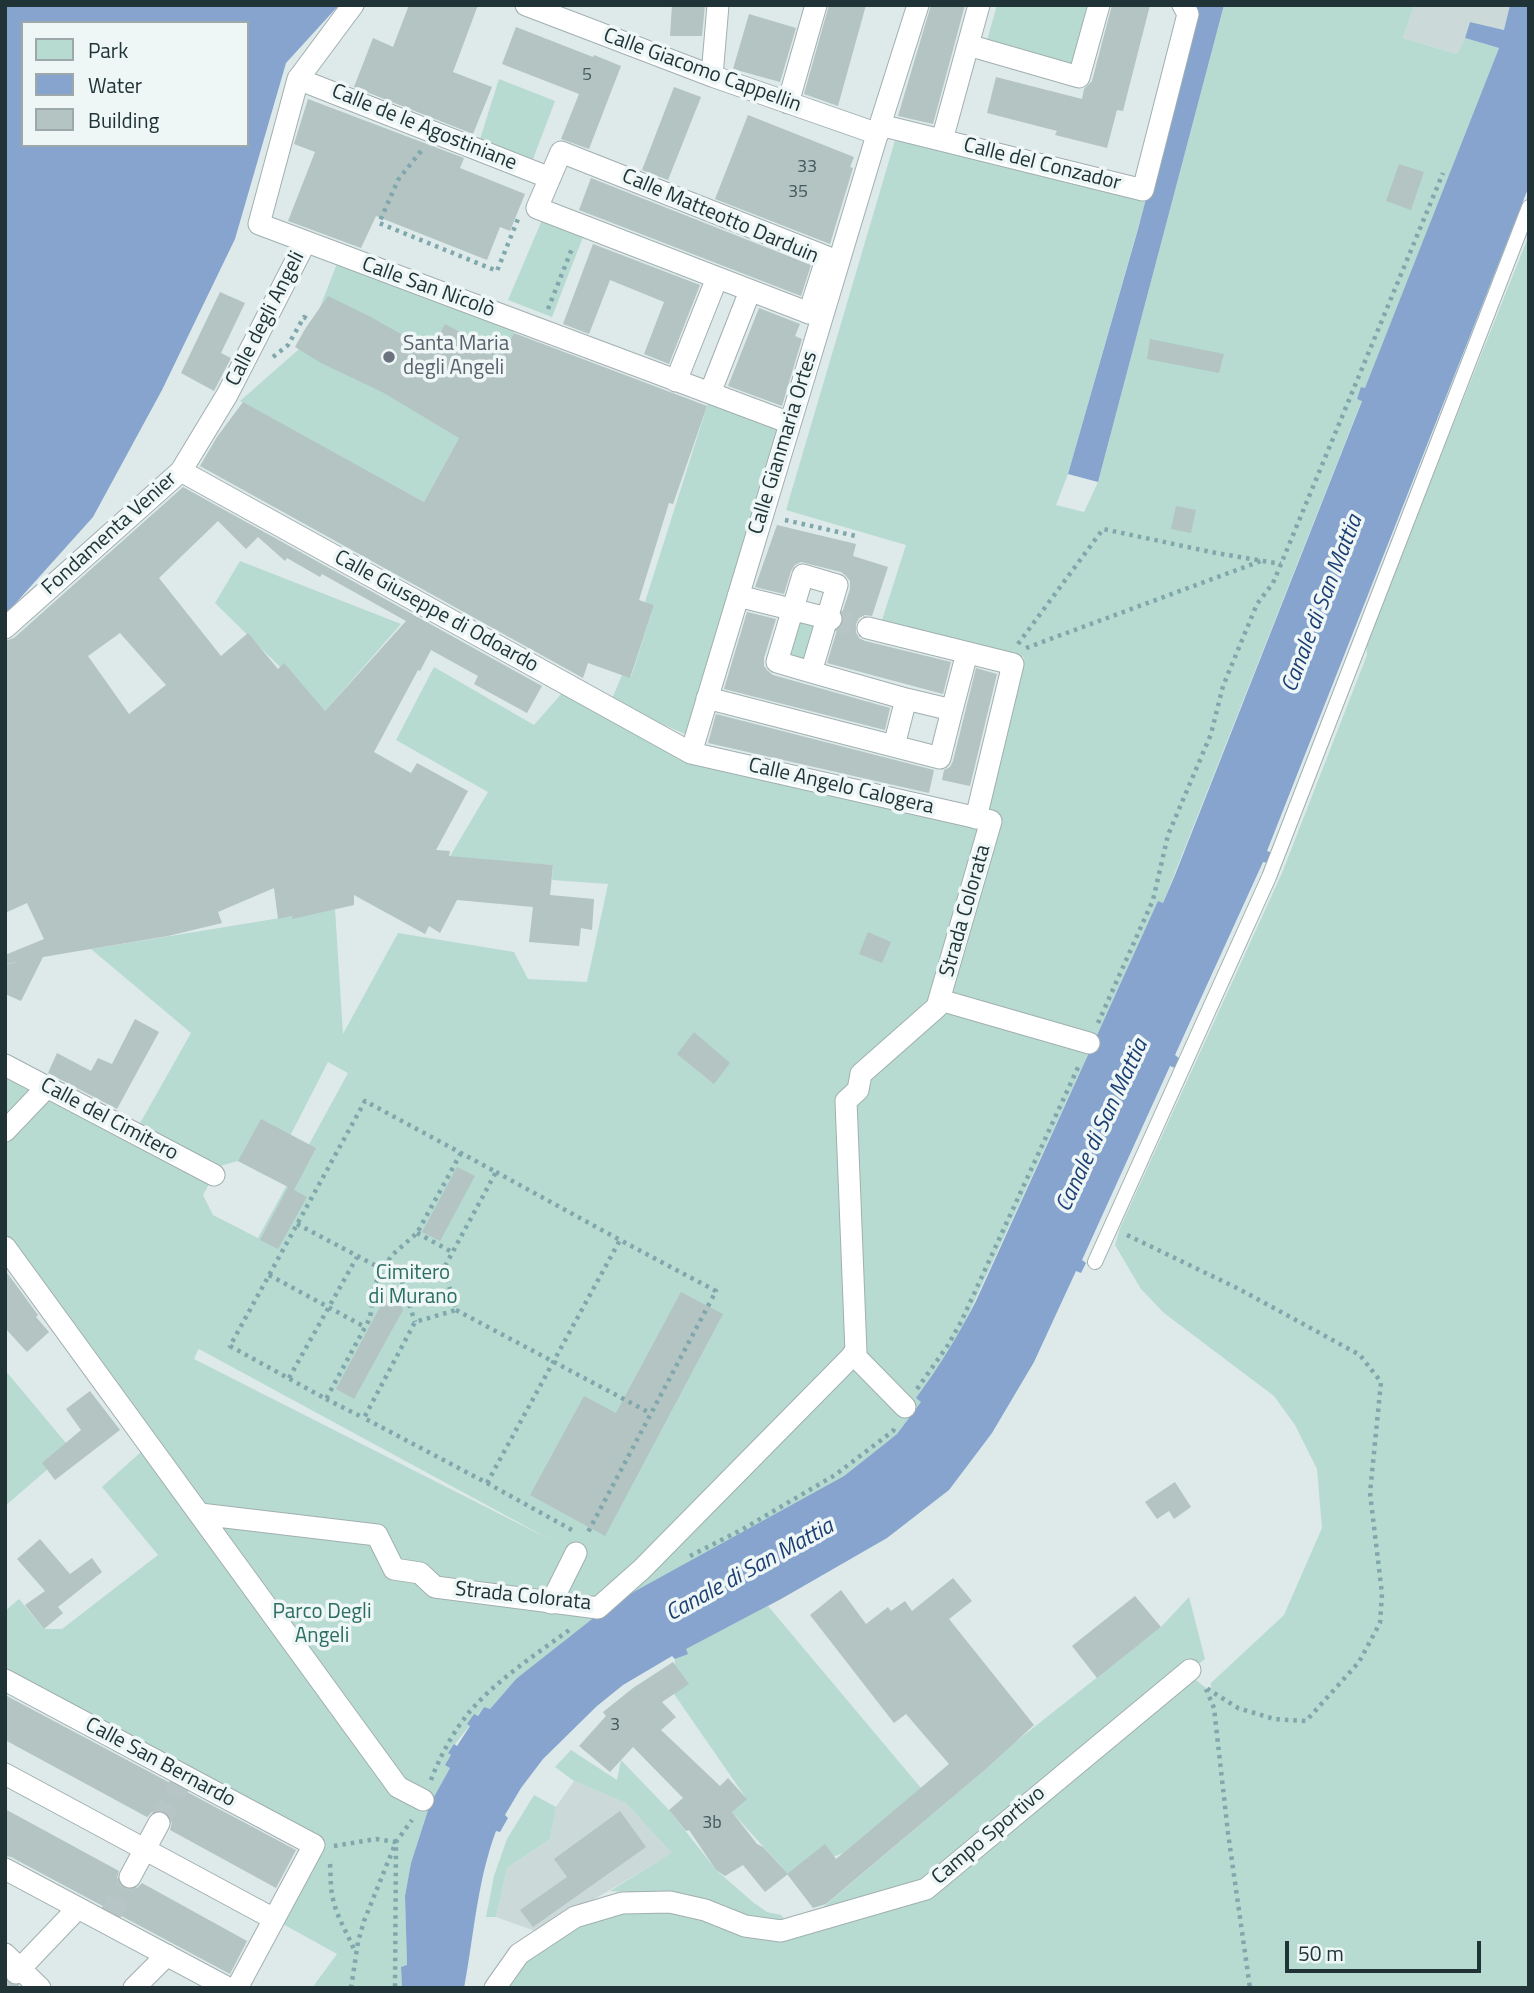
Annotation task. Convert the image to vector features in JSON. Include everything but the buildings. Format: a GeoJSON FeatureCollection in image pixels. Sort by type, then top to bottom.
{"type":"FeatureCollection","features":[{"type":"Feature","properties":{"kind":"street"},"geometry":{"type":"LineString","coordinates":[[298,79],[354,5]]}},
{"type":"Feature","properties":{"kind":"street","name":"Calle Giacomo Cappellin"},"geometry":{"type":"LineString","coordinates":[[526,5],[788,103],[879,129]]}},
{"type":"Feature","properties":{"kind":"street"},"geometry":{"type":"LineString","coordinates":[[712,76],[718,5]]}},
{"type":"Feature","properties":{"kind":"street"},"geometry":{"type":"LineString","coordinates":[[788,103],[816,5]]}},
{"type":"Feature","properties":{"kind":"street","name":"Calle Gianmaria Ortes"},"geometry":{"type":"LineString","coordinates":[[691,753],[918,5]]}},
{"type":"Feature","properties":{"kind":"street","name":"Calle del Conzador"},"geometry":{"type":"LineString","coordinates":[[942,140],[979,5]]}},
{"type":"Feature","properties":{"kind":"street"},"geometry":{"type":"LineString","coordinates":[[968,45],[1079,77],[1099,5]]}},
{"type":"Feature","properties":{"kind":"street","name":"Calle del Conzador"},"geometry":{"type":"LineString","coordinates":[[879,129],[942,140],[1143,190],[1188,14],[1183,5]]}},
{"type":"Feature","properties":{"kind":"street","name":"Calle de le Agostiniane"},"geometry":{"type":"LineString","coordinates":[[298,79],[550,178]]}},
{"type":"Feature","properties":{"kind":"street","name":"Calle San Nicolò"},"geometry":{"type":"LineString","coordinates":[[298,79],[259,225],[790,423]]}},
{"type":"Feature","properties":{"kind":"street","name":"Calle Matteotto Darduin"},"geometry":{"type":"LineString","coordinates":[[561,152],[827,257],[809,313],[537,208],[550,178],[561,152]]}},
{"type":"Feature","properties":{"kind":"street","name":"Calle degli Angeli"},"geometry":{"type":"LineString","coordinates":[[227,395],[304,243]]}},
{"type":"Feature","properties":{"kind":"street"},"geometry":{"type":"LineString","coordinates":[[676,381],[717,278]]}},
{"type":"Feature","properties":{"kind":"street"},"geometry":{"type":"LineString","coordinates":[[710,393],[750,290]]}},
{"type":"Feature","properties":{"kind":"street","name":"Fondamenta Venier"},"geometry":{"type":"LineString","coordinates":[[5,628],[181,471],[227,395]]}},
{"type":"Feature","properties":{"kind":"street","name":"Calle Giuseppe di Odoardo"},"geometry":{"type":"LineString","coordinates":[[181,471],[691,753]]}},
{"type":"Feature","properties":{"kind":"street"},"geometry":{"type":"LineString","coordinates":[[811,672],[837,585],[803,575],[777,662],[811,672],[906,699],[952,710]]}},
{"type":"Feature","properties":{"kind":"street"},"geometry":{"type":"LineString","coordinates":[[738,596],[829,619]]}},
{"type":"Feature","properties":{"kind":"street"},"geometry":{"type":"LineString","coordinates":[[707,698],[940,758],[967,653],[868,628]]}},
{"type":"Feature","properties":{"kind":"street","name":"Strada Colorata"},"geometry":{"type":"LineString","coordinates":[[200,1514],[377,1535],[394,1569],[420,1573],[435,1587],[598,1608],[642,1569],[856,1352],[846,1101],[859,1090],[861,1074],[937,1007],[940,1000],[984,819],[1013,664],[967,653]]}},
{"type":"Feature","properties":{"kind":"street"},"geometry":{"type":"LineString","coordinates":[[894,746],[906,699]]}},
{"type":"Feature","properties":{"kind":"street","name":"Calle Angelo Calogera"},"geometry":{"type":"LineString","coordinates":[[691,753],[984,819]]}},
{"type":"Feature","properties":{"kind":"street","name":"Strada Colorata"},"geometry":{"type":"LineString","coordinates":[[940,1000],[1089,1043]]}},
{"type":"Feature","properties":{"kind":"street","name":"Calle del Cimitero"},"geometry":{"type":"LineString","coordinates":[[5,1065],[214,1175]]}},
{"type":"Feature","properties":{"kind":"street"},"geometry":{"type":"LineString","coordinates":[[5,1131],[47,1087]]}},
{"type":"Feature","properties":{"kind":"street"},"geometry":{"type":"LineString","coordinates":[[5,1247],[398,1787],[423,1800]]}},
{"type":"Feature","properties":{"kind":"street"},"geometry":{"type":"LineString","coordinates":[[853,1354],[905,1406]]}},
{"type":"Feature","properties":{"kind":"street"},"geometry":{"type":"LineString","coordinates":[[551,1603],[581,1545]]}},
{"type":"Feature","properties":{"kind":"street","name":"Campo Sportivo"},"geometry":{"type":"LineString","coordinates":[[495,1988],[519,1954],[576,1917],[622,1903],[670,1902],[705,1910],[745,1926],[781,1931],[926,1889],[1189,1670]]}},
{"type":"Feature","properties":{"kind":"street","name":"Calle San Bernardo"},"geometry":{"type":"LineString","coordinates":[[5,1681],[182,1780],[318,1847]]}},
{"type":"Feature","properties":{"kind":"street"},"geometry":{"type":"LineString","coordinates":[[5,1774],[274,1919]]}},
{"type":"Feature","properties":{"kind":"street"},"geometry":{"type":"LineString","coordinates":[[130,1877],[159,1823]]}},
{"type":"Feature","properties":{"kind":"street"},"geometry":{"type":"LineString","coordinates":[[237,1988],[274,1919],[318,1847]]}},
{"type":"Feature","properties":{"kind":"street"},"geometry":{"type":"LineString","coordinates":[[5,1869],[78,1908],[107,1920],[228,1988]]}},
{"type":"Feature","properties":{"kind":"street"},"geometry":{"type":"LineString","coordinates":[[40,1988],[14,1965],[78,1908]]}},
{"type":"Feature","properties":{"kind":"street"},"geometry":{"type":"LineString","coordinates":[[134,1988],[167,1955]]}},
{"type":"Feature","properties":{"kind":"lane"},"geometry":{"type":"LineString","coordinates":[[1095,1262],[1269,877],[1529,207]]}},
{"type":"Feature","properties":{"kind":"path"},"geometry":{"type":"LineString","coordinates":[[435,133],[398,180],[379,223],[497,271],[522,210]]}},
{"type":"Feature","properties":{"kind":"path"},"geometry":{"type":"LineString","coordinates":[[685,1559],[743,1529],[853,1463],[893,1431],[905,1406],[936,1364],[961,1322],[1153,901],[1168,835],[1211,734],[1223,686],[1257,604],[1273,583],[1443,173]]}},
{"type":"Feature","properties":{"kind":"path"},"geometry":{"type":"LineString","coordinates":[[540,330],[581,225]]}},
{"type":"Feature","properties":{"kind":"path"},"geometry":{"type":"LineString","coordinates":[[762,514],[856,536]]}},
{"type":"Feature","properties":{"kind":"path"},"geometry":{"type":"LineString","coordinates":[[1010,654],[1102,528],[1281,564]]}},
{"type":"Feature","properties":{"kind":"path"},"geometry":{"type":"LineString","coordinates":[[1023,649],[1261,561]]}},
{"type":"Feature","properties":{"kind":"path"},"geometry":{"type":"LineString","coordinates":[[365,1101],[496,1171],[716,1291],[581,1545],[487,1483],[230,1346],[365,1101]]}},
{"type":"Feature","properties":{"kind":"path"},"geometry":{"type":"LineString","coordinates":[[327,1399],[370,1318],[374,1284],[391,1256],[417,1233],[461,1153]]}},
{"type":"Feature","properties":{"kind":"path"},"geometry":{"type":"LineString","coordinates":[[456,1310],[444,1268],[496,1171]]}},
{"type":"Feature","properties":{"kind":"path"},"geometry":{"type":"LineString","coordinates":[[297,1224],[401,1279],[444,1268]]}},
{"type":"Feature","properties":{"kind":"path"},"geometry":{"type":"LineString","coordinates":[[1111,1227],[1239,1289],[1360,1355],[1381,1382],[1370,1493],[1382,1594],[1380,1623],[1359,1662],[1306,1721],[1274,1720],[1238,1708],[1206,1688],[1189,1670]]}},
{"type":"Feature","properties":{"kind":"path"},"geometry":{"type":"LineString","coordinates":[[417,1233],[452,1252]]}},
{"type":"Feature","properties":{"kind":"path"},"geometry":{"type":"LineString","coordinates":[[487,1483],[620,1240]]}},
{"type":"Feature","properties":{"kind":"path"},"geometry":{"type":"LineString","coordinates":[[289,1378],[357,1257]]}},
{"type":"Feature","properties":{"kind":"path"},"geometry":{"type":"LineString","coordinates":[[269,1275],[365,1327]]}},
{"type":"Feature","properties":{"kind":"path"},"geometry":{"type":"LineString","coordinates":[[401,1279],[415,1322]]}},
{"type":"Feature","properties":{"kind":"path"},"geometry":{"type":"LineString","coordinates":[[364,1418],[415,1322],[456,1310],[650,1413]]}},
{"type":"Feature","properties":{"kind":"path"},"geometry":{"type":"LineString","coordinates":[[351,1988],[364,1921],[396,1842],[423,1800],[445,1750],[474,1708],[530,1659],[598,1608]]}},
{"type":"Feature","properties":{"kind":"path"},"geometry":{"type":"LineString","coordinates":[[1206,1688],[1214,1707],[1228,1833],[1250,1988]]}},
{"type":"Feature","properties":{"kind":"path"},"geometry":{"type":"LineString","coordinates":[[318,1847],[376,1839],[396,1842]]}},
{"type":"Feature","properties":{"kind":"path"},"geometry":{"type":"LineString","coordinates":[[395,1988],[396,1842]]}},
{"type":"Feature","properties":{"kind":"path"},"geometry":{"type":"LineString","coordinates":[[318,1847],[328,1856],[333,1900],[356,1954]]}},
{"type":"Feature","properties":{"kind":"shaded area"},"geometry":{"type":"Polygon","coordinates":[[[1414,5],[1510,5],[1505,30],[1470,22],[1457,54],[1403,38],[1414,5]]]}},
{"type":"Feature","properties":{"kind":"shaded area"},"geometry":{"type":"Polygon","coordinates":[[[574,1781],[626,1803],[673,1853],[538,1932],[496,1917],[507,1868],[550,1839],[556,1807],[574,1781]]]}},
{"type":"Feature","properties":{"kind":"green space"},"geometry":{"type":"Polygon","coordinates":[[[997,5],[1092,5],[1074,69],[986,44],[997,5]]]}},
{"type":"Feature","properties":{"kind":"green space"},"geometry":{"type":"Polygon","coordinates":[[[1224,5],[1414,5],[1403,38],[1457,54],[1465,38],[1499,48],[1365,389],[1357,399],[1362,400],[1163,903],[1158,902],[960,1333],[917,1397],[922,1402],[897,1434],[844,1476],[766,1520],[516,1679],[489,1710],[484,1707],[448,1753],[451,1755],[450,1768],[430,1804],[411,1863],[405,1896],[407,1966],[401,1967],[402,1988],[312,1988],[337,1954],[274,1919],[320,1838],[5,1668],[5,1611],[19,1599],[44,1629],[62,1629],[158,1555],[102,1487],[142,1451],[5,1259],[5,1131],[47,1087],[214,1175],[203,1195],[213,1215],[258,1238],[348,1073],[328,1062],[269,1177],[238,1161],[220,1166],[139,1125],[191,1033],[91,949],[335,909],[343,1034],[398,933],[514,952],[528,979],[587,982],[608,884],[552,880],[553,865],[449,858],[488,792],[396,740],[434,667],[534,725],[563,692],[630,730],[979,826],[976,843],[1024,657],[882,620],[906,545],[786,510],[896,137],[1147,196],[1068,474],[1056,505],[1084,512],[1098,482],[1224,5]],[[199,1349],[194,1359],[551,1540],[199,1349]]]}},
{"type":"Feature","properties":{"kind":"green space"},"geometry":{"type":"Polygon","coordinates":[[[499,79],[555,101],[533,159],[480,139],[499,79]]]}},
{"type":"Feature","properties":{"kind":"green space"},"geometry":{"type":"Polygon","coordinates":[[[542,220],[583,237],[552,317],[508,300],[542,220]]]}},
{"type":"Feature","properties":{"kind":"green space"},"geometry":{"type":"Polygon","coordinates":[[[1529,235],[1529,1988],[505,1988],[532,1955],[577,1926],[609,1914],[668,1907],[734,1928],[756,1938],[775,1939],[938,1889],[1192,1677],[1206,1688],[1204,1690],[1210,1692],[1211,1683],[1284,1615],[1322,1528],[1317,1469],[1295,1425],[1274,1396],[1164,1313],[1141,1289],[1115,1245],[1120,1228],[1282,873],[1367,655],[1366,643],[1529,235]]]}},
{"type":"Feature","properties":{"kind":"green space"},"geometry":{"type":"Polygon","coordinates":[[[338,261],[516,329],[424,502],[240,401],[306,343],[338,261]]]}},
{"type":"Feature","properties":{"kind":"green space"},"geometry":{"type":"Polygon","coordinates":[[[708,403],[782,431],[687,735],[611,701],[622,675],[631,677],[654,605],[645,602],[708,403]]]}},
{"type":"Feature","properties":{"kind":"green space"},"geometry":{"type":"Polygon","coordinates":[[[240,561],[401,624],[325,711],[215,603],[240,561]]]}},
{"type":"Feature","properties":{"kind":"green space"},"geometry":{"type":"Polygon","coordinates":[[[794,615],[823,623],[811,666],[782,658],[794,615]]]}},
{"type":"Feature","properties":{"kind":"green space"},"geometry":{"type":"Polygon","coordinates":[[[5,1072],[33,1085],[5,1119],[5,1072]]]}},
{"type":"Feature","properties":{"kind":"green space"},"geometry":{"type":"Polygon","coordinates":[[[5,1370],[71,1449],[5,1506],[5,1370]]]}},
{"type":"Feature","properties":{"kind":"green space"},"geometry":{"type":"Polygon","coordinates":[[[1189,1597],[1205,1659],[920,1882],[816,1913],[1014,1743],[1161,1627],[1189,1597]]]}},
{"type":"Feature","properties":{"kind":"green space"},"geometry":{"type":"Polygon","coordinates":[[[768,1606],[921,1788],[843,1853],[788,1874],[732,1812],[746,1798],[674,1694],[675,1659],[687,1654],[685,1649],[768,1606]]]}},
{"type":"Feature","properties":{"kind":"green space"},"geometry":{"type":"Polygon","coordinates":[[[571,1750],[617,1780],[621,1760],[669,1810],[716,1870],[754,1903],[767,1912],[781,1915],[787,1922],[752,1920],[681,1895],[610,1891],[672,1853],[626,1803],[574,1781],[555,1767],[571,1750]]]}},
{"type":"Feature","properties":{"kind":"green space"},"geometry":{"type":"Polygon","coordinates":[[[534,1795],[556,1807],[550,1839],[507,1868],[496,1917],[486,1917],[494,1876],[507,1839],[534,1795]]]}},
{"type":"Feature","properties":{"kind":"water"},"geometry":{"type":"Polygon","coordinates":[[[5,5],[339,5],[286,63],[235,239],[162,390],[93,517],[5,613],[5,5]]]}},
{"type":"Feature","properties":{"kind":"water"},"geometry":{"type":"Polygon","coordinates":[[[1190,5],[1224,5],[1098,482],[1068,474],[1138,229],[1195,14],[1190,5]]]}},
{"type":"Feature","properties":{"kind":"water","name":"Canale di San Mattia"},"geometry":{"type":"Polygon","coordinates":[[[1510,5],[1529,5],[1529,186],[1267,851],[1273,853],[1269,863],[1263,862],[1175,1055],[1180,1059],[1175,1068],[1170,1066],[1082,1260],[1086,1263],[1081,1273],[1076,1271],[1034,1362],[992,1433],[949,1490],[887,1538],[781,1599],[686,1649],[688,1654],[675,1659],[672,1656],[623,1685],[597,1706],[543,1759],[505,1815],[508,1818],[500,1832],[496,1831],[480,1889],[464,1988],[402,1988],[401,1967],[407,1965],[405,1896],[411,1863],[430,1804],[450,1768],[445,1765],[451,1755],[448,1753],[454,1744],[457,1746],[474,1714],[478,1716],[484,1707],[490,1709],[516,1679],[610,1605],[844,1476],[897,1434],[921,1402],[916,1398],[948,1351],[976,1301],[1158,901],[1163,903],[1175,875],[1362,401],[1357,399],[1361,387],[1365,388],[1499,48],[1465,38],[1470,22],[1504,30],[1510,5]]]}},
{"type":"Feature","properties":{"kind":"tunnel"},"geometry":{"type":"LineString","coordinates":[[831,619],[868,628]]}},
{"type":"Feature","properties":{"kind":"tunnel"},"geometry":{"type":"LineString","coordinates":[[159,1823],[180,1784]]}},
{"type":"Feature","properties":{"kind":"tunnel"},"geometry":{"type":"LineString","coordinates":[[109,1917],[130,1877]]}},
{"type":"Feature","properties":{"kind":"tunnel"},"geometry":{"type":"LineString","coordinates":[[5,1984],[16,1973]]}},
{"type":"Feature","properties":{"kind":"place","name":"Santa Maria degli Angeli"},"geometry":{"type":"Point","coordinates":[389,357]}},
{"type":"Feature","properties":{"kind":"park label","name":"Cimitero di Murano"},"geometry":{"type":"Point","coordinates":[413,1286]}},
{"type":"Feature","properties":{"kind":"park label","name":"Parco Degli Angeli"},"geometry":{"type":"Point","coordinates":[322,1625]}}]}
